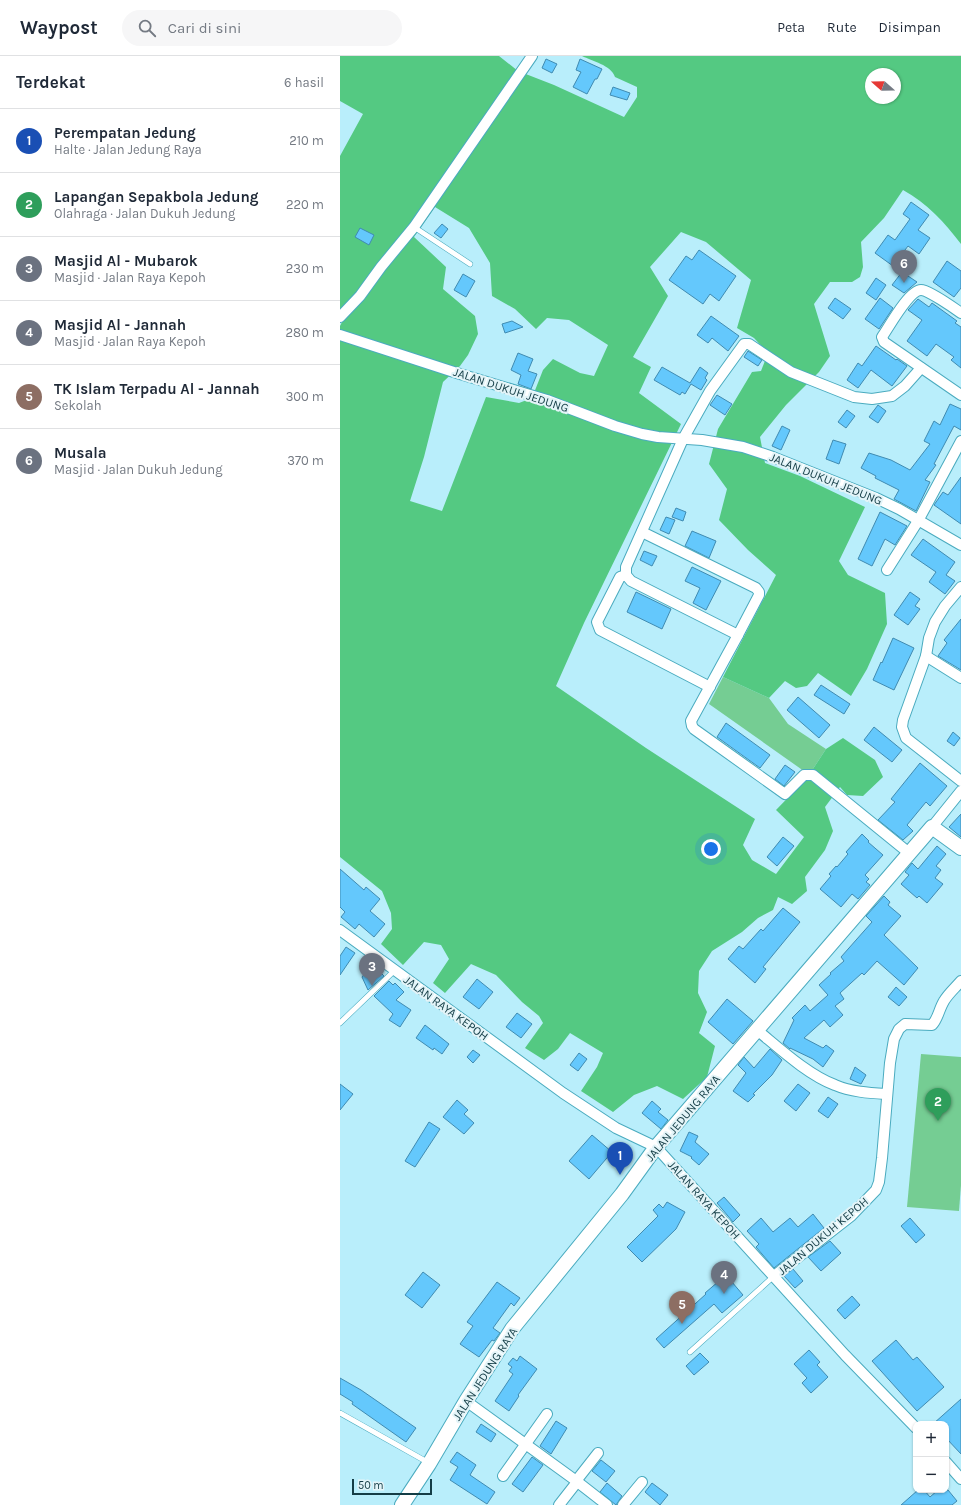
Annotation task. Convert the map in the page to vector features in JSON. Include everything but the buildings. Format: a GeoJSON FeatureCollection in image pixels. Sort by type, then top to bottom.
{"type":"FeatureCollection","features":[{"type":"Feature","properties":{"kind":"street"},"geometry":{"type":"LineString","coordinates":[[340,318],[360,296],[381,267],[414,227],[532,56]]}},
{"type":"Feature","properties":{"kind":"street"},"geometry":{"type":"LineString","coordinates":[[961,313],[920,290],[909,297],[882,337],[882,340],[961,395]]}},
{"type":"Feature","properties":{"kind":"street","name":"JALAN DUKUH JEDUNG"},"geometry":{"type":"LineString","coordinates":[[340,335],[460,374],[547,400],[615,426],[642,434],[724,442],[743,446],[876,498],[961,545]]}},
{"type":"Feature","properties":{"kind":"street"},"geometry":{"type":"LineString","coordinates":[[738,635],[631,581],[626,575],[626,567],[683,439],[710,391],[746,343],[791,372],[854,397],[872,399],[892,396],[905,386],[921,368]]}},
{"type":"Feature","properties":{"kind":"street"},"geometry":{"type":"LineString","coordinates":[[888,570],[918,521],[961,441]]}},
{"type":"Feature","properties":{"kind":"street"},"geometry":{"type":"LineString","coordinates":[[642,532],[756,588],[759,592],[759,595],[738,635],[691,721],[694,729],[785,794],[804,775],[813,775],[909,853]]}},
{"type":"Feature","properties":{"kind":"street"},"geometry":{"type":"LineString","coordinates":[[626,575],[620,577],[601,613],[597,622],[600,630],[710,687]]}},
{"type":"Feature","properties":{"kind":"street"},"geometry":{"type":"LineString","coordinates":[[961,587],[945,606],[935,622],[929,638],[926,656],[903,720],[906,738],[961,781]]}},
{"type":"Feature","properties":{"kind":"street"},"geometry":{"type":"LineString","coordinates":[[926,656],[961,678]]}},
{"type":"Feature","properties":{"kind":"street","name":"JALAN JEDUNG RAYA"},"geometry":{"type":"LineString","coordinates":[[402,1505],[512,1329],[622,1194],[656,1147],[932,827],[961,791]]}},
{"type":"Feature","properties":{"kind":"street"},"geometry":{"type":"LineString","coordinates":[[932,827],[961,848]]}},
{"type":"Feature","properties":{"kind":"street","name":"JALAN RAYA KEPOH"},"geometry":{"type":"LineString","coordinates":[[340,930],[394,971],[563,1093],[616,1128],[656,1147],[846,1355],[913,1425]]}},
{"type":"Feature","properties":{"kind":"street"},"geometry":{"type":"LineString","coordinates":[[757,1030],[794,1060],[835,1085],[857,1091],[887,1094],[894,1039],[898,1029],[905,1024],[932,1025],[944,1002],[952,990],[961,981]]}},
{"type":"Feature","properties":{"kind":"street","name":"JALAN DUKUH KEPOH"},"geometry":{"type":"LineString","coordinates":[[774,1276],[851,1216],[872,1195],[879,1182],[887,1094]]}},
{"type":"Feature","properties":{"kind":"street"},"geometry":{"type":"LineString","coordinates":[[466,1401],[606,1505]]}},
{"type":"Feature","properties":{"kind":"street"},"geometry":{"type":"LineString","coordinates":[[503,1476],[547,1414]]}},
{"type":"Feature","properties":{"kind":"street"},"geometry":{"type":"LineString","coordinates":[[559,1505],[598,1453]]}},
{"type":"Feature","properties":{"kind":"street"},"geometry":{"type":"LineString","coordinates":[[949,1465],[961,1479]]}},
{"type":"Feature","properties":{"kind":"street"},"geometry":{"type":"LineString","coordinates":[[623,1505],[642,1482]]}},
{"type":"Feature","properties":{"kind":"lane"},"geometry":{"type":"LineString","coordinates":[[414,227],[470,264]]}},
{"type":"Feature","properties":{"kind":"lane"},"geometry":{"type":"LineString","coordinates":[[340,1023],[394,971]]}},
{"type":"Feature","properties":{"kind":"lane"},"geometry":{"type":"LineString","coordinates":[[690,1352],[774,1276]]}},
{"type":"Feature","properties":{"kind":"lane"},"geometry":{"type":"LineString","coordinates":[[340,1413],[429,1464]]}},
{"type":"Feature","properties":{"kind":"green space"},"geometry":{"type":"Polygon","coordinates":[[[340,56],[499,56],[518,71],[554,85],[624,117],[637,97],[637,87],[615,77],[610,69],[605,66],[582,56],[961,56],[961,244],[928,207],[903,190],[884,218],[861,242],[863,267],[860,277],[852,282],[830,282],[814,304],[830,356],[819,372],[786,405],[760,437],[765,463],[800,476],[865,507],[839,561],[848,575],[885,593],[887,624],[867,669],[851,696],[818,673],[807,686],[796,688],[785,681],[769,698],[723,677],[776,575],[748,550],[719,520],[727,489],[709,464],[718,429],[752,372],[761,371],[768,353],[754,338],[737,328],[751,280],[706,242],[681,232],[650,267],[668,296],[633,357],[651,367],[639,393],[681,424],[584,623],[556,686],[646,748],[755,819],[743,845],[752,860],[776,874],[804,837],[776,810],[807,778],[826,749],[843,738],[875,760],[883,777],[863,796],[847,795],[840,787],[825,807],[833,831],[825,850],[805,877],[807,891],[792,904],[778,897],[773,910],[758,918],[742,932],[712,951],[699,971],[698,993],[707,1012],[699,1033],[715,1046],[707,1077],[683,1099],[657,1086],[634,1095],[613,1112],[581,1091],[597,1067],[603,1053],[570,1033],[558,1049],[544,1060],[525,1048],[543,1023],[539,1016],[522,1002],[496,975],[471,964],[445,993],[433,983],[449,959],[441,945],[424,942],[403,965],[381,944],[392,929],[391,913],[382,891],[340,857],[340,326],[343,320],[340,309],[340,156],[363,114],[340,101],[340,56]],[[435,207],[414,237],[446,267],[443,289],[475,316],[478,334],[468,355],[460,366],[443,382],[424,457],[410,501],[442,511],[486,397],[519,403],[532,398],[543,370],[553,359],[580,373],[594,376],[608,345],[569,320],[547,318],[536,329],[515,309],[492,296],[490,263],[469,228],[435,207]]]}},
{"type":"Feature","properties":{"kind":"green space"},"geometry":{"type":"Polygon","coordinates":[[[723,677],[769,698],[788,724],[826,749],[807,778],[801,769],[709,704],[723,677]]]}},
{"type":"Feature","properties":{"kind":"green space"},"geometry":{"type":"Polygon","coordinates":[[[921,1054],[961,1057],[961,1185],[959,1211],[907,1207],[921,1054]]]}},
{"type":"Feature","properties":{"kind":"place","name":"Musala"},"geometry":{"type":"Point","coordinates":[904,283]}},
{"type":"Feature","properties":{"kind":"place","name":"Masjid Al - Mubarok"},"geometry":{"type":"Point","coordinates":[372,986]}},
{"type":"Feature","properties":{"kind":"place","name":"Lapangan Sepakbola Jedung"},"geometry":{"type":"Point","coordinates":[938,1121]}},
{"type":"Feature","properties":{"kind":"place","name":"Perempatan Jedung"},"geometry":{"type":"Point","coordinates":[620,1175]}},
{"type":"Feature","properties":{"kind":"place","name":"Masjid Al - Jannah"},"geometry":{"type":"Point","coordinates":[724,1294]}},
{"type":"Feature","properties":{"kind":"place","name":"TK Islam Terpadu Al - Jannah"},"geometry":{"type":"Point","coordinates":[682,1324]}}]}
